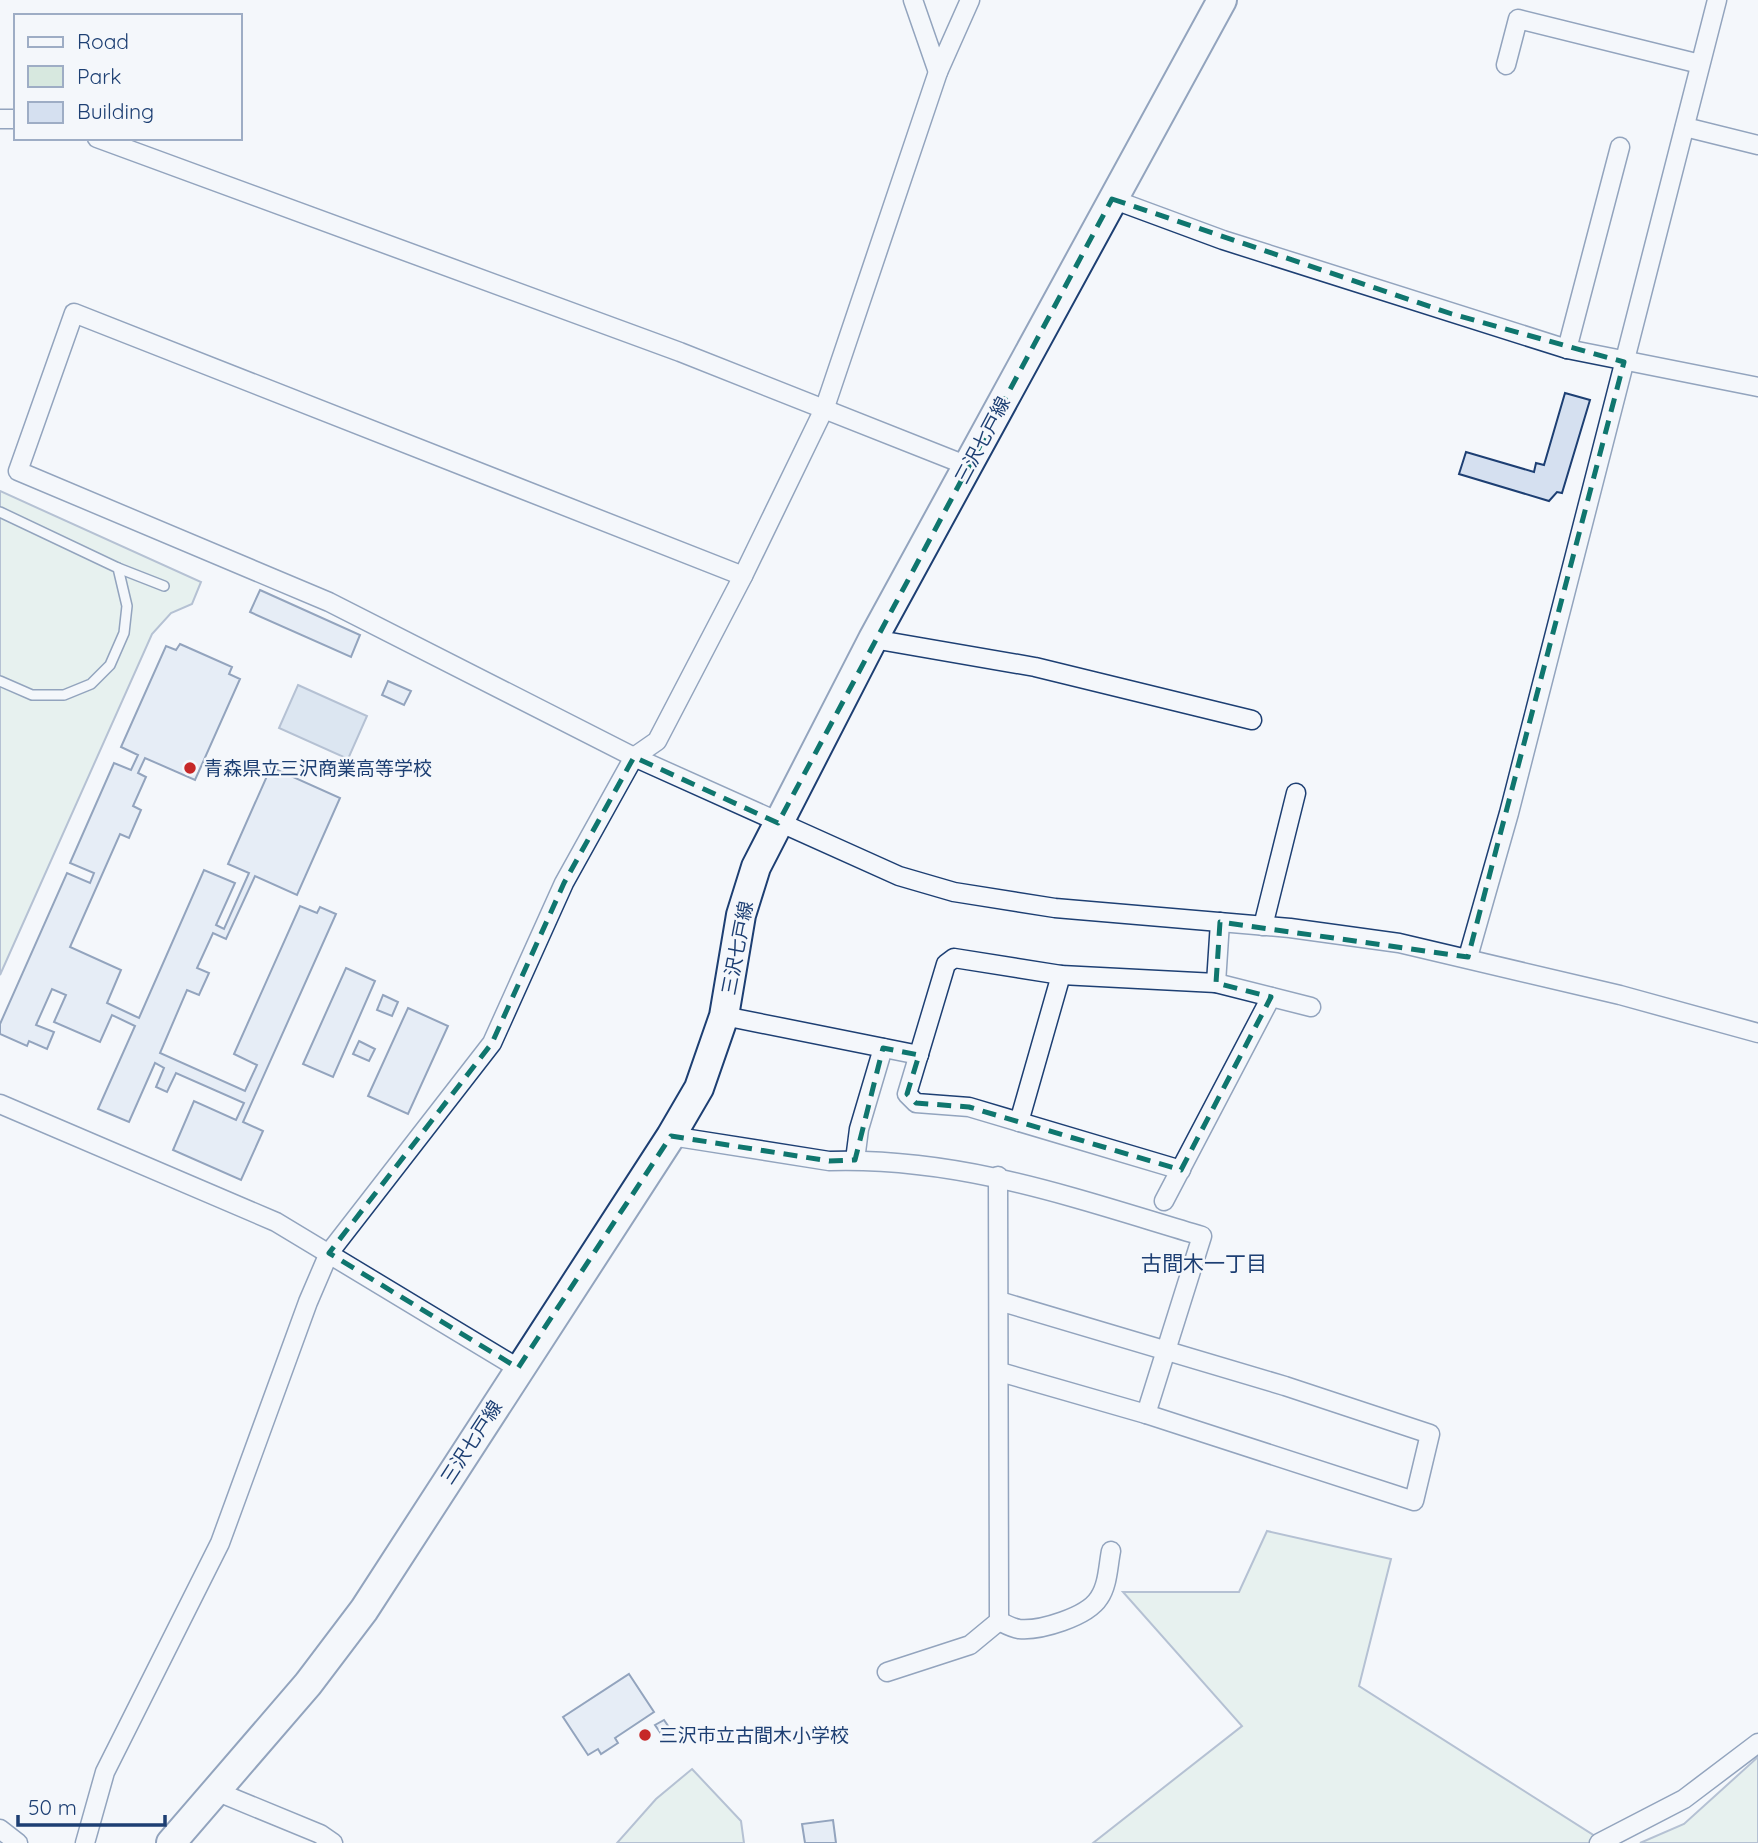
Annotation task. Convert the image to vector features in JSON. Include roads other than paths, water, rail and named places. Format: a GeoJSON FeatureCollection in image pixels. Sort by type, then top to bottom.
{"type":"FeatureCollection","features":[{"type":"Feature","properties":{"kind":"main road","name":"三沢七戸線"},"geometry":{"type":"LineString","coordinates":[[172,1843],[308,1684],[364,1610],[518,1368],[671,1136],[699,1088],[724,1016],[741,915],[756,867],[873,639],[1222,0]]}},
{"type":"Feature","properties":{"kind":"street"},"geometry":{"type":"LineString","coordinates":[[913,0],[937,72]]}},
{"type":"Feature","properties":{"kind":"street"},"geometry":{"type":"LineString","coordinates":[[85,1843],[105,1772],[220,1543],[308,1302],[329,1253],[492,1043],[564,883],[634,757],[657,741],[744,576],[825,408],[937,72],[970,0]]}},
{"type":"Feature","properties":{"kind":"street"},"geometry":{"type":"LineString","coordinates":[[1468,957],[1510,814],[1717,0]]}},
{"type":"Feature","properties":{"kind":"street"},"geometry":{"type":"LineString","coordinates":[[1506,65],[1518,19],[1700,64]]}},
{"type":"Feature","properties":{"kind":"street"},"geometry":{"type":"LineString","coordinates":[[1685,127],[1758,145]]}},
{"type":"Feature","properties":{"kind":"street"},"geometry":{"type":"LineString","coordinates":[[102,140],[825,408],[968,466]]}},
{"type":"Feature","properties":{"kind":"street"},"geometry":{"type":"LineString","coordinates":[[1567,349],[1619,147]]}},
{"type":"Feature","properties":{"kind":"street"},"geometry":{"type":"LineString","coordinates":[[1112,199],[1223,240],[1567,349],[1758,387]]}},
{"type":"Feature","properties":{"kind":"street"},"geometry":{"type":"LineString","coordinates":[[744,576],[75,313],[18,471],[328,602],[634,757],[899,876],[954,891],[1055,908],[1263,926],[1399,943],[1468,957],[1758,1033]]}},
{"type":"Feature","properties":{"kind":"street"},"geometry":{"type":"LineString","coordinates":[[873,639],[1035,667],[1252,720]]}},
{"type":"Feature","properties":{"kind":"street"},"geometry":{"type":"LineString","coordinates":[[1263,926],[1296,793]]}},
{"type":"Feature","properties":{"kind":"street"},"geometry":{"type":"LineString","coordinates":[[1216,983],[1220,922]]}},
{"type":"Feature","properties":{"kind":"street"},"geometry":{"type":"LineString","coordinates":[[1181,1170],[969,1107],[916,1103],[907,1094],[946,964],[954,958],[1061,975],[1216,983],[1311,1007]]}},
{"type":"Feature","properties":{"kind":"street"},"geometry":{"type":"LineString","coordinates":[[1019,1122],[1061,975]]}},
{"type":"Feature","properties":{"kind":"street"},"geometry":{"type":"LineString","coordinates":[[1164,1201],[1271,997]]}},
{"type":"Feature","properties":{"kind":"street"},"geometry":{"type":"LineString","coordinates":[[724,1016],[919,1055]]}},
{"type":"Feature","properties":{"kind":"street"},"geometry":{"type":"LineString","coordinates":[[855,1160],[859,1129],[883,1048]]}},
{"type":"Feature","properties":{"kind":"street"},"geometry":{"type":"LineString","coordinates":[[0,1104],[276,1222],[518,1368]]}},
{"type":"Feature","properties":{"kind":"street"},"geometry":{"type":"LineString","coordinates":[[671,1136],[829,1161],[855,1160],[967,1170],[998,1176],[1202,1236],[1146,1414]]}},
{"type":"Feature","properties":{"kind":"street"},"geometry":{"type":"LineString","coordinates":[[887,1672],[970,1645],[999,1620],[998,1176]]}},
{"type":"Feature","properties":{"kind":"street"},"geometry":{"type":"LineString","coordinates":[[999,1301],[1430,1434],[1414,1501],[1146,1414],[1000,1372]]}},
{"type":"Feature","properties":{"kind":"street"},"geometry":{"type":"LineString","coordinates":[[999,1620],[1016,1629],[1044,1629],[1086,1609],[1097,1602],[1104,1588],[1111,1551]]}},
{"type":"Feature","properties":{"kind":"street"},"geometry":{"type":"LineString","coordinates":[[1599,1843],[1684,1799],[1758,1743]]}},
{"type":"Feature","properties":{"kind":"street"},"geometry":{"type":"LineString","coordinates":[[218,1792],[320,1834],[333,1843]]}},
{"type":"Feature","properties":{"kind":"street"},"geometry":{"type":"LineString","coordinates":[[0,1829],[18,1843]]}},
{"type":"Feature","properties":{"kind":"lane"},"geometry":{"type":"LineString","coordinates":[[0,512],[118,568],[164,586]]}},
{"type":"Feature","properties":{"kind":"lane"},"geometry":{"type":"LineString","coordinates":[[0,681],[32,695],[64,695],[91,684],[110,665],[124,634],[127,606],[118,568]]}},
{"type":"Feature","properties":{"kind":"water"},"geometry":{"type":"Polygon","coordinates":[[[298,685],[367,716],[348,759],[279,728],[298,685]]]}},
{"type":"Feature","properties":{"kind":"place","name":"青森県立三沢商業高等学校"},"geometry":{"type":"Point","coordinates":[190,768]}},
{"type":"Feature","properties":{"kind":"place","name":"三沢市立古間木小学校"},"geometry":{"type":"Point","coordinates":[645,1735]}},
{"type":"Feature","properties":{"kind":"district","name":"古間木一丁目"},"geometry":{"type":"Point","coordinates":[1204,1263]}}]}
